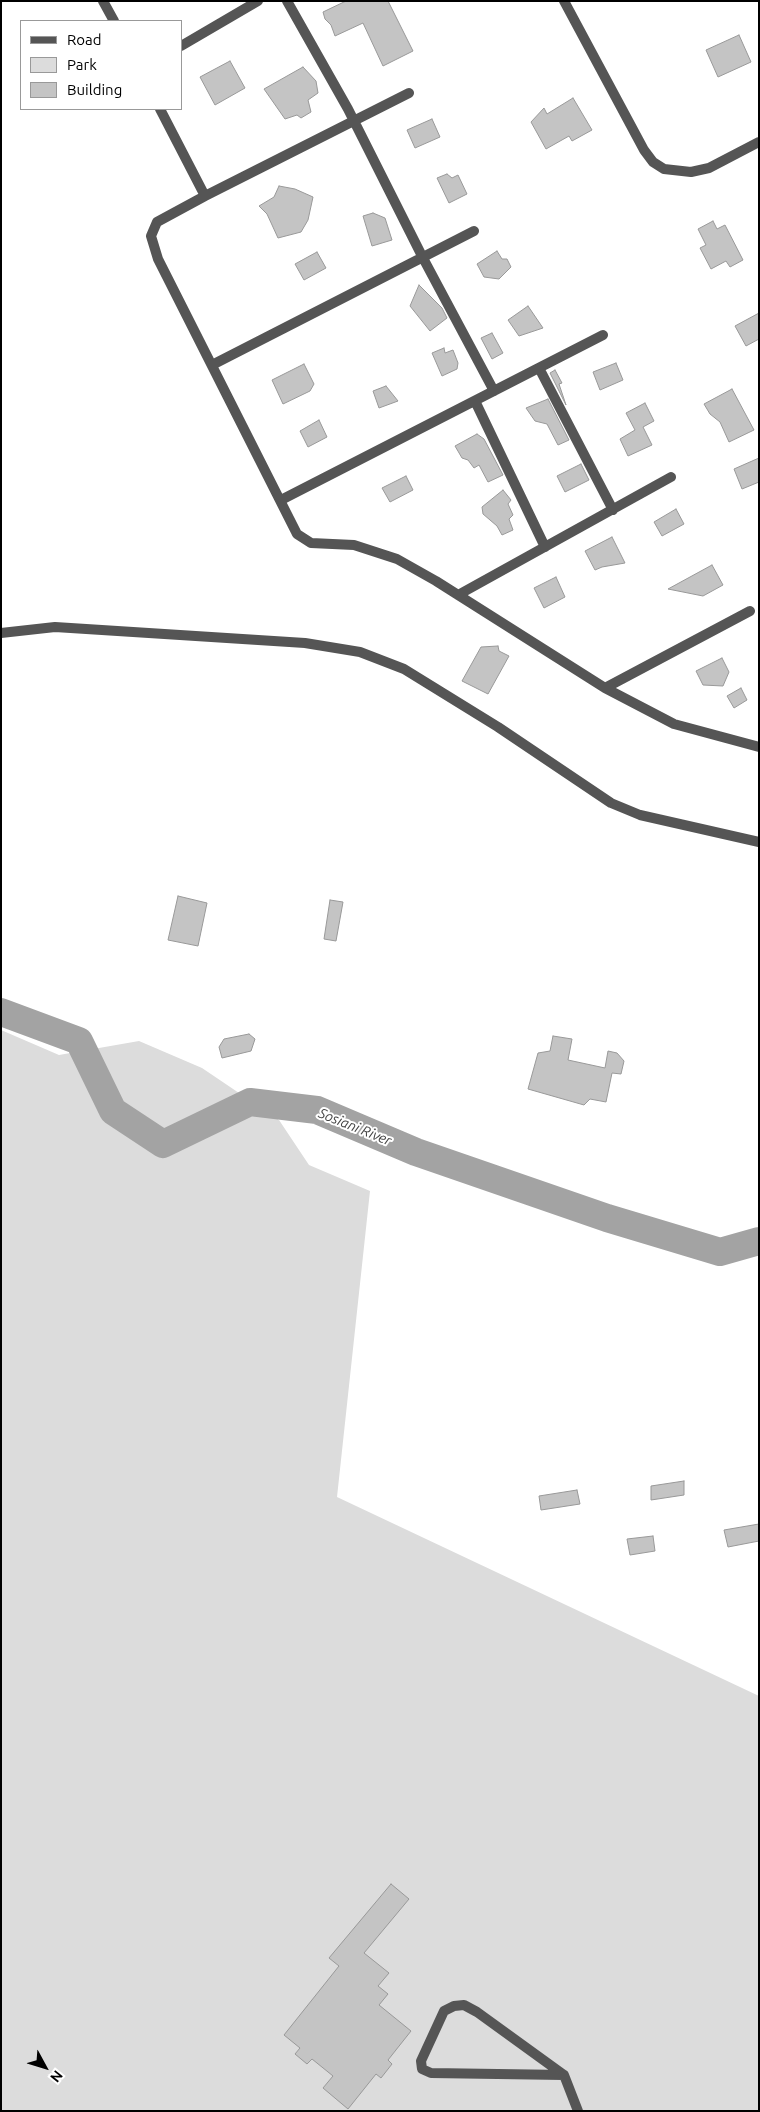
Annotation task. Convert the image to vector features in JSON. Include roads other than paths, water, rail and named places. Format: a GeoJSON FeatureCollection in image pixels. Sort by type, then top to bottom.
{"type":"FeatureCollection","features":[{"type":"Feature","properties":{"kind":"street"},"geometry":{"type":"LineString","coordinates":[[103,1],[113,20]]}},
{"type":"Feature","properties":{"kind":"street"},"geometry":{"type":"LineString","coordinates":[[182,45],[258,1]]}},
{"type":"Feature","properties":{"kind":"street"},"geometry":{"type":"LineString","coordinates":[[287,1],[354,121],[423,258],[494,391]]}},
{"type":"Feature","properties":{"kind":"street"},"geometry":{"type":"LineString","coordinates":[[564,1],[644,150],[653,162],[664,169],[691,172],[709,168],[759,142]]}},
{"type":"Feature","properties":{"kind":"street"},"geometry":{"type":"LineString","coordinates":[[409,93],[162,217],[152,228],[151,236],[158,259],[297,534],[311,543],[354,545],[397,559],[458,595],[605,688],[674,724],[759,747]]}},
{"type":"Feature","properties":{"kind":"street"},"geometry":{"type":"LineString","coordinates":[[161,110],[205,196]]}},
{"type":"Feature","properties":{"kind":"street"},"geometry":{"type":"LineString","coordinates":[[212,365],[423,258],[474,230]]}},
{"type":"Feature","properties":{"kind":"street"},"geometry":{"type":"LineString","coordinates":[[280,500],[603,334]]}},
{"type":"Feature","properties":{"kind":"street"},"geometry":{"type":"LineString","coordinates":[[539,368],[613,510]]}},
{"type":"Feature","properties":{"kind":"street"},"geometry":{"type":"LineString","coordinates":[[475,401],[545,547]]}},
{"type":"Feature","properties":{"kind":"street"},"geometry":{"type":"LineString","coordinates":[[458,595],[671,477]]}},
{"type":"Feature","properties":{"kind":"street"},"geometry":{"type":"LineString","coordinates":[[605,688],[750,610]]}},
{"type":"Feature","properties":{"kind":"street"},"geometry":{"type":"LineString","coordinates":[[1,633],[55,627],[305,643],[360,652],[404,669],[498,727],[611,803],[640,815],[759,842]]}},
{"type":"Feature","properties":{"kind":"street"},"geometry":{"type":"LineString","coordinates":[[564,2075],[431,2073],[422,2069],[421,2061],[444,2011],[454,2006],[464,2005],[477,2012],[564,2075],[578,2111]]}},
{"type":"Feature","properties":{"kind":"waterway","name":"Sosiani River"},"geometry":{"type":"LineString","coordinates":[[1,1012],[79,1041],[113,1111],[163,1144],[250,1102],[317,1110],[416,1152],[607,1218],[720,1252],[759,1241]]}}]}
